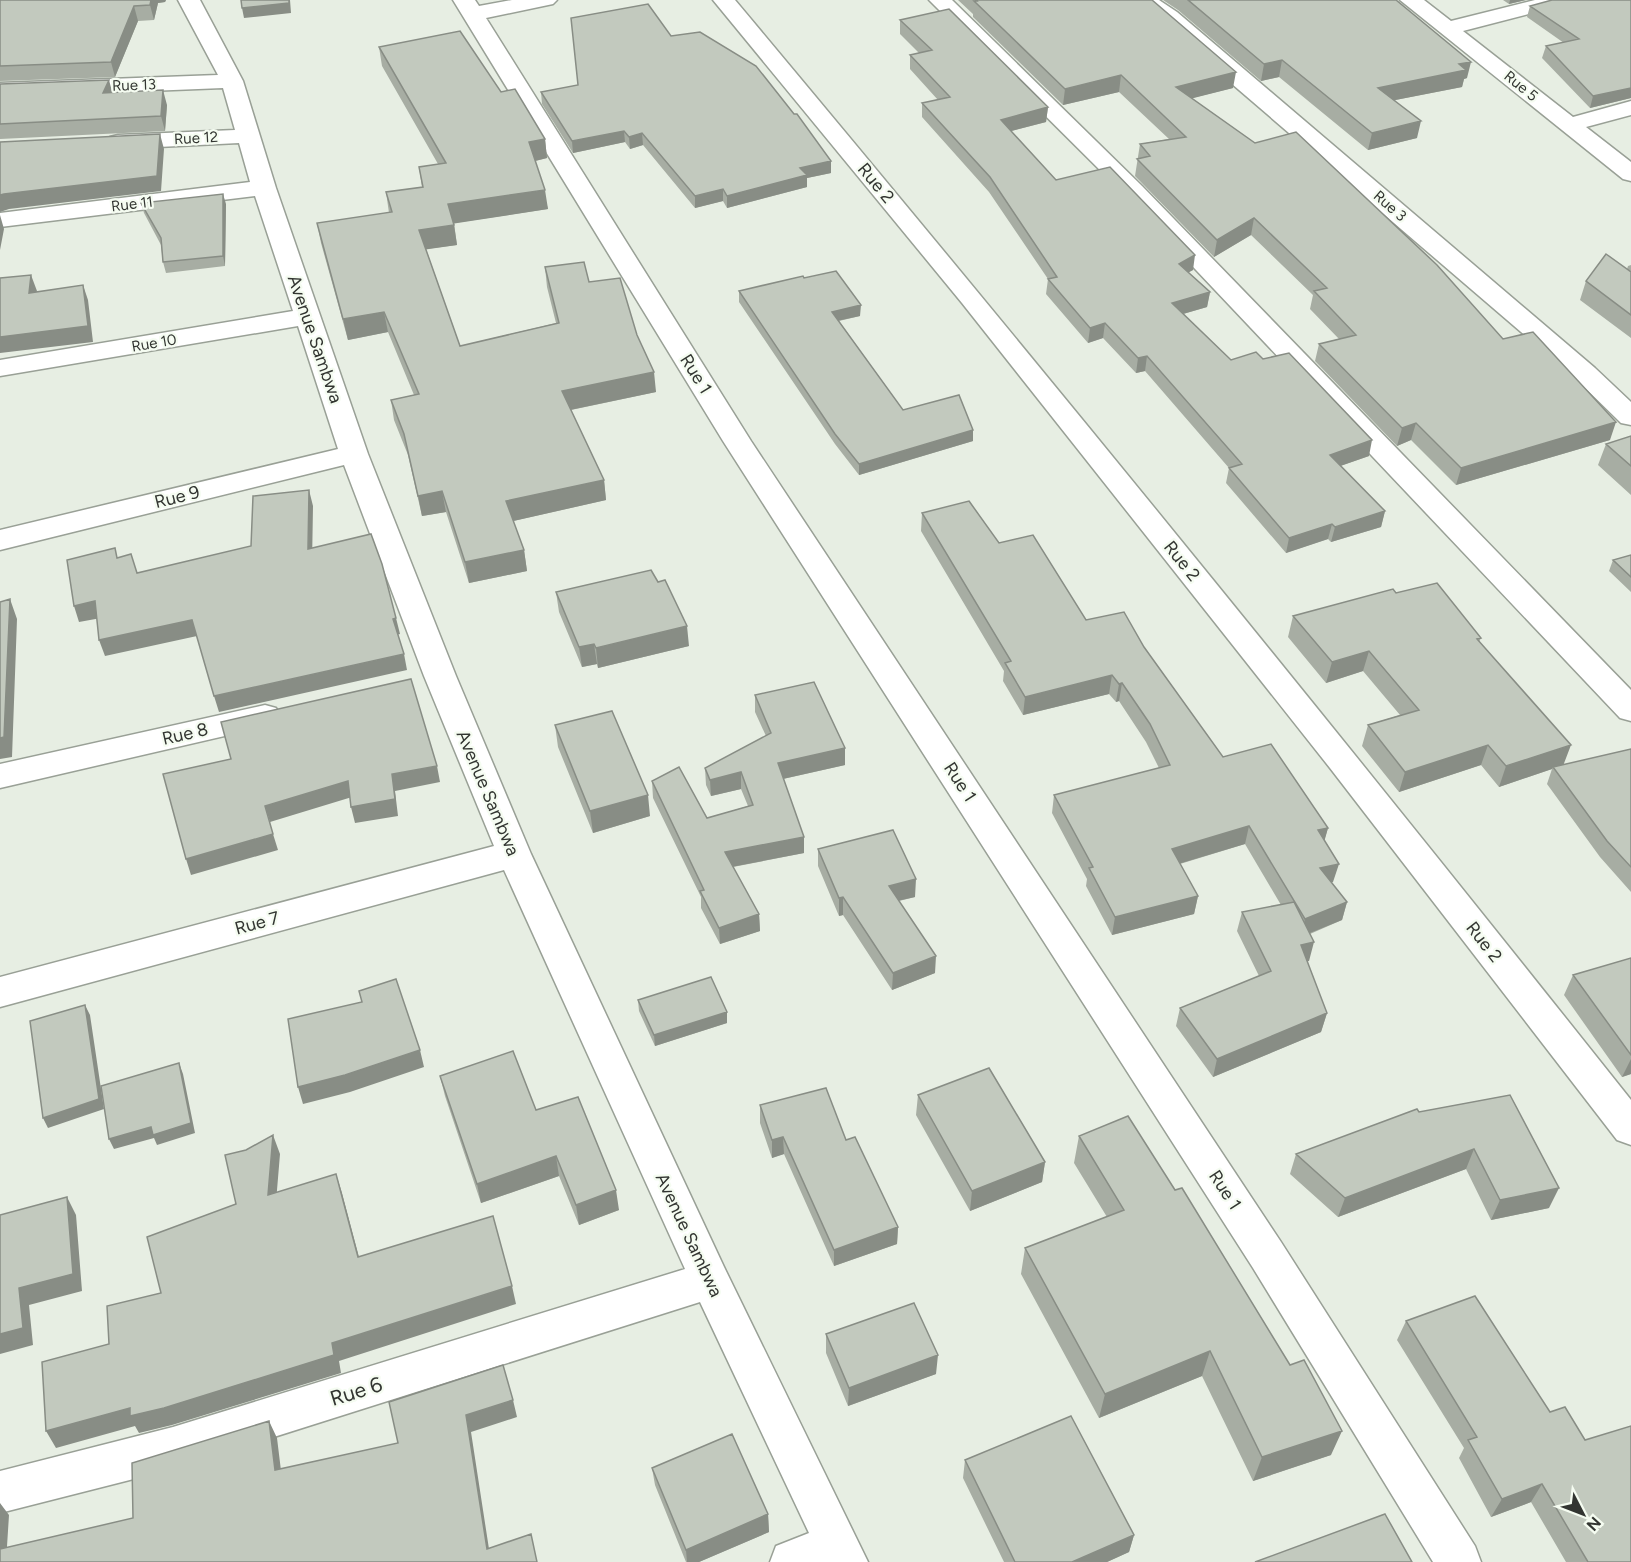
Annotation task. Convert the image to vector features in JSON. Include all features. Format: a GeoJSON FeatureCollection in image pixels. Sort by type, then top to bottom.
{"type":"FeatureCollection","features":[{"type":"Feature","properties":{"kind":"street","name":"Avenue Sambwa"},"geometry":{"type":"LineString","coordinates":[[189,0],[232,81],[264,188],[428,678],[514,854],[710,1280],[842,1553]]}},
{"type":"Feature","properties":{"kind":"street"},"geometry":{"type":"LineString","coordinates":[[468,7],[546,0]]}},
{"type":"Feature","properties":{"kind":"street","name":"Rue 2"},"geometry":{"type":"LineString","coordinates":[[724,0],[986,316],[1341,760],[1631,1129]]}},
{"type":"Feature","properties":{"kind":"street"},"geometry":{"type":"LineString","coordinates":[[940,0],[1134,191],[1631,710]]}},
{"type":"Feature","properties":{"kind":"street","name":"Rue 3"},"geometry":{"type":"LineString","coordinates":[[1145,0],[1169,17],[1568,358],[1631,417]]}},
{"type":"Feature","properties":{"kind":"street","name":"Rue 5"},"geometry":{"type":"LineString","coordinates":[[1411,0],[1631,174]]}},
{"type":"Feature","properties":{"kind":"street"},"geometry":{"type":"LineString","coordinates":[[1449,28],[1560,0]]}},
{"type":"Feature","properties":{"kind":"street","name":"Rue 1"},"geometry":{"type":"LineString","coordinates":[[468,7],[737,441],[1267,1255],[1460,1562]]}},
{"type":"Feature","properties":{"kind":"street","name":"Rue 13"},"geometry":{"type":"LineString","coordinates":[[0,90],[232,81]]}},
{"type":"Feature","properties":{"kind":"street"},"geometry":{"type":"LineString","coordinates":[[1569,125],[1631,108]]}},
{"type":"Feature","properties":{"kind":"street","name":"Rue 12"},"geometry":{"type":"LineString","coordinates":[[94,143],[248,136]]}},
{"type":"Feature","properties":{"kind":"street","name":"Rue 11"},"geometry":{"type":"LineString","coordinates":[[0,220],[264,188]]}},
{"type":"Feature","properties":{"kind":"street","name":"Rue 10"},"geometry":{"type":"LineString","coordinates":[[0,368],[308,316]]}},
{"type":"Feature","properties":{"kind":"street","name":"Rue 9"},"geometry":{"type":"LineString","coordinates":[[0,540],[354,454]]}},
{"type":"Feature","properties":{"kind":"street","name":"Rue 8"},"geometry":{"type":"LineString","coordinates":[[0,776],[289,710]]}},
{"type":"Feature","properties":{"kind":"street","name":"Rue 7"},"geometry":{"type":"LineString","coordinates":[[0,992],[514,854]]}},
{"type":"Feature","properties":{"kind":"street","name":"Rue 6"},"geometry":{"type":"LineString","coordinates":[[0,1492],[173,1448],[710,1280]]}},
{"type":"Feature","properties":{"kind":"street"},"geometry":{"type":"LineString","coordinates":[[792,1562],[842,1553]]}},
{"type":"Feature","properties":{"kind":"building"},"geometry":{"type":"Polygon","coordinates":[[[0,0],[151,0],[150,5],[134,6],[111,62],[0,66],[0,0]]]}},
{"type":"Feature","properties":{"kind":"building"},"geometry":{"type":"Polygon","coordinates":[[[241,0],[289,0],[289,3],[242,8],[241,0]]]}},
{"type":"Feature","properties":{"kind":"building"},"geometry":{"type":"Polygon","coordinates":[[[1152,0],[1236,72],[1176,87],[1255,143],[1296,132],[1437,265],[1503,339],[1533,332],[1616,422],[1461,468],[1416,423],[1402,428],[1319,344],[1356,335],[1314,291],[1327,288],[1254,218],[1217,240],[1137,159],[1150,156],[1140,144],[1186,137],[1121,75],[1065,89],[974,1],[1152,0]]]}},
{"type":"Feature","properties":{"kind":"building"},"geometry":{"type":"Polygon","coordinates":[[[1188,0],[1396,0],[1471,62],[1459,64],[1466,70],[1378,88],[1421,121],[1372,133],[1282,60],[1264,64],[1188,0]]]}},
{"type":"Feature","properties":{"kind":"building"},"geometry":{"type":"Polygon","coordinates":[[[1552,0],[1631,0],[1631,88],[1593,96],[1546,46],[1579,39],[1530,6],[1552,0]]]}},
{"type":"Feature","properties":{"kind":"building"},"geometry":{"type":"Polygon","coordinates":[[[648,4],[671,36],[700,32],[756,66],[794,114],[797,114],[831,161],[800,168],[807,175],[727,196],[723,189],[695,196],[642,133],[629,137],[624,131],[572,141],[541,92],[578,85],[571,18],[648,4]]]}},
{"type":"Feature","properties":{"kind":"building"},"geometry":{"type":"Polygon","coordinates":[[[949,9],[1048,107],[1001,120],[1056,180],[1110,167],[1195,255],[1179,264],[1210,292],[1172,303],[1231,360],[1256,352],[1263,359],[1289,353],[1372,440],[1330,455],[1385,511],[1335,527],[1332,524],[1289,538],[1229,468],[1242,464],[1147,356],[1138,358],[1105,323],[1090,328],[1048,279],[1057,277],[990,177],[922,103],[950,97],[910,55],[932,50],[900,20],[949,9]]]}},
{"type":"Feature","properties":{"kind":"building"},"geometry":{"type":"Polygon","coordinates":[[[460,31],[501,92],[515,89],[545,139],[529,142],[545,190],[448,204],[454,225],[419,230],[460,346],[559,323],[545,267],[584,262],[589,282],[620,278],[637,335],[654,372],[562,391],[604,480],[506,501],[524,550],[465,562],[442,491],[418,496],[404,434],[391,400],[419,394],[384,312],[343,319],[317,223],[392,212],[386,192],[423,187],[419,167],[446,163],[379,47],[460,31]]]}},
{"type":"Feature","properties":{"kind":"building"},"geometry":{"type":"Polygon","coordinates":[[[109,80],[103,93],[163,90],[161,116],[0,124],[0,84],[109,80]]]}},
{"type":"Feature","properties":{"kind":"building"},"geometry":{"type":"Polygon","coordinates":[[[160,134],[157,176],[0,195],[0,142],[160,134]]]}},
{"type":"Feature","properties":{"kind":"building"},"geometry":{"type":"Polygon","coordinates":[[[223,194],[223,256],[163,262],[161,238],[141,203],[223,194]]]}},
{"type":"Feature","properties":{"kind":"building"},"geometry":{"type":"Polygon","coordinates":[[[1606,254],[1631,272],[1631,315],[1586,281],[1606,254]]]}},
{"type":"Feature","properties":{"kind":"building"},"geometry":{"type":"Polygon","coordinates":[[[836,271],[861,305],[832,312],[903,410],[959,395],[973,430],[859,464],[835,434],[739,291],[836,271]]]}},
{"type":"Feature","properties":{"kind":"building"},"geometry":{"type":"Polygon","coordinates":[[[31,275],[29,293],[83,285],[88,326],[0,337],[0,278],[31,275]]]}},
{"type":"Feature","properties":{"kind":"building"},"geometry":{"type":"Polygon","coordinates":[[[1631,436],[1631,466],[1606,444],[1631,436]]]}},
{"type":"Feature","properties":{"kind":"building"},"geometry":{"type":"Polygon","coordinates":[[[309,490],[308,549],[371,534],[382,564],[396,618],[393,619],[404,654],[214,696],[192,620],[99,640],[95,601],[74,606],[67,560],[115,548],[117,558],[131,554],[137,573],[251,546],[253,496],[309,490]]]}},
{"type":"Feature","properties":{"kind":"building"},"geometry":{"type":"Polygon","coordinates":[[[969,501],[999,543],[1033,535],[1086,620],[1124,612],[1144,647],[1223,757],[1271,744],[1328,828],[1318,830],[1339,864],[1320,868],[1347,902],[1305,919],[1249,826],[1172,849],[1198,896],[1115,917],[1089,868],[1093,867],[1054,795],[1170,765],[1150,724],[1122,683],[1119,684],[1112,675],[1025,697],[1005,663],[1011,661],[922,513],[969,501]]]}},
{"type":"Feature","properties":{"kind":"building"},"geometry":{"type":"Polygon","coordinates":[[[1631,555],[1631,577],[1613,560],[1631,555]]]}},
{"type":"Feature","properties":{"kind":"building"},"geometry":{"type":"Polygon","coordinates":[[[651,570],[658,582],[665,580],[687,626],[596,648],[594,644],[579,647],[556,592],[651,570]]]}},
{"type":"Feature","properties":{"kind":"building"},"geometry":{"type":"Polygon","coordinates":[[[1437,583],[1481,638],[1477,639],[1571,745],[1506,766],[1488,745],[1405,772],[1368,725],[1419,710],[1369,651],[1332,662],[1293,616],[1393,589],[1396,593],[1437,583]]]}},
{"type":"Feature","properties":{"kind":"building"},"geometry":{"type":"Polygon","coordinates":[[[10,599],[4,737],[0,738],[0,602],[10,599]]]}},
{"type":"Feature","properties":{"kind":"building"},"geometry":{"type":"Polygon","coordinates":[[[411,679],[437,766],[392,774],[395,799],[351,807],[348,781],[265,806],[273,834],[186,859],[163,774],[231,759],[221,722],[411,679]]]}},
{"type":"Feature","properties":{"kind":"building"},"geometry":{"type":"Polygon","coordinates":[[[814,682],[845,748],[778,763],[804,837],[725,852],[759,914],[719,928],[700,891],[704,890],[652,781],[679,767],[707,818],[753,805],[741,772],[710,780],[705,768],[771,733],[755,695],[814,682]]]}},
{"type":"Feature","properties":{"kind":"building"},"geometry":{"type":"Polygon","coordinates":[[[612,711],[648,795],[590,811],[555,725],[612,711]]]}},
{"type":"Feature","properties":{"kind":"building"},"geometry":{"type":"Polygon","coordinates":[[[1631,749],[1631,867],[1607,841],[1553,767],[1631,749]]]}},
{"type":"Feature","properties":{"kind":"building"},"geometry":{"type":"Polygon","coordinates":[[[893,830],[916,879],[889,886],[936,956],[893,973],[843,897],[839,898],[818,849],[893,830]]]}},
{"type":"Feature","properties":{"kind":"building"},"geometry":{"type":"Polygon","coordinates":[[[1294,902],[1314,942],[1301,945],[1327,1013],[1217,1059],[1180,1008],[1271,971],[1242,912],[1294,902]]]}},
{"type":"Feature","properties":{"kind":"building"},"geometry":{"type":"Polygon","coordinates":[[[1631,958],[1631,1055],[1573,975],[1631,958]]]}},
{"type":"Feature","properties":{"kind":"building"},"geometry":{"type":"Polygon","coordinates":[[[711,977],[727,1012],[654,1035],[638,1000],[711,977]]]}},
{"type":"Feature","properties":{"kind":"building"},"geometry":{"type":"Polygon","coordinates":[[[396,979],[420,1050],[345,1075],[298,1087],[288,1019],[362,1002],[359,991],[396,979]]]}},
{"type":"Feature","properties":{"kind":"building"},"geometry":{"type":"Polygon","coordinates":[[[85,1005],[99,1099],[43,1118],[30,1021],[85,1005]]]}},
{"type":"Feature","properties":{"kind":"building"},"geometry":{"type":"Polygon","coordinates":[[[513,1051],[536,1110],[578,1097],[616,1190],[576,1205],[556,1156],[477,1184],[440,1076],[513,1051]]]}},
{"type":"Feature","properties":{"kind":"building"},"geometry":{"type":"Polygon","coordinates":[[[179,1063],[191,1123],[153,1135],[151,1127],[109,1139],[101,1086],[179,1063]]]}},
{"type":"Feature","properties":{"kind":"building"},"geometry":{"type":"Polygon","coordinates":[[[989,1068],[1045,1162],[972,1191],[918,1095],[989,1068]]]}},
{"type":"Feature","properties":{"kind":"building"},"geometry":{"type":"Polygon","coordinates":[[[826,1088],[846,1140],[855,1137],[898,1227],[834,1250],[783,1137],[772,1140],[760,1105],[826,1088]]]}},
{"type":"Feature","properties":{"kind":"building"},"geometry":{"type":"Polygon","coordinates":[[[1510,1095],[1559,1188],[1500,1200],[1474,1149],[1345,1198],[1296,1154],[1417,1109],[1419,1112],[1510,1095]]]}},
{"type":"Feature","properties":{"kind":"building"},"geometry":{"type":"Polygon","coordinates":[[[1128,1116],[1175,1190],[1182,1188],[1290,1365],[1304,1360],[1342,1431],[1262,1457],[1210,1351],[1105,1394],[1025,1248],[1124,1210],[1079,1136],[1128,1116]]]}},
{"type":"Feature","properties":{"kind":"building"},"geometry":{"type":"Polygon","coordinates":[[[273,1135],[268,1195],[336,1174],[358,1257],[493,1216],[512,1286],[332,1343],[334,1355],[164,1408],[130,1416],[130,1408],[46,1431],[42,1362],[109,1344],[107,1306],[161,1293],[147,1237],[236,1204],[225,1155],[246,1150],[273,1135]]]}},
{"type":"Feature","properties":{"kind":"building"},"geometry":{"type":"Polygon","coordinates":[[[67,1197],[73,1274],[19,1288],[23,1328],[0,1334],[0,1215],[67,1197]]]}},
{"type":"Feature","properties":{"kind":"building"},"geometry":{"type":"Polygon","coordinates":[[[1475,1296],[1550,1412],[1565,1407],[1585,1440],[1631,1426],[1631,1562],[1588,1562],[1542,1484],[1502,1499],[1468,1440],[1477,1437],[1406,1321],[1475,1296]]]}},
{"type":"Feature","properties":{"kind":"building"},"geometry":{"type":"Polygon","coordinates":[[[914,1303],[938,1355],[849,1388],[826,1334],[914,1303]]]}},
{"type":"Feature","properties":{"kind":"building"},"geometry":{"type":"Polygon","coordinates":[[[503,1365],[513,1400],[466,1415],[487,1549],[531,1534],[537,1562],[0,1562],[0,1549],[133,1518],[132,1463],[269,1421],[275,1470],[398,1443],[389,1402],[503,1365]]]}},
{"type":"Feature","properties":{"kind":"building"},"geometry":{"type":"Polygon","coordinates":[[[1071,1416],[1134,1535],[1072,1562],[1015,1562],[965,1460],[1071,1416]]]}},
{"type":"Feature","properties":{"kind":"building"},"geometry":{"type":"Polygon","coordinates":[[[732,1434],[768,1514],[686,1550],[652,1468],[732,1434]]]}},
{"type":"Feature","properties":{"kind":"building"},"geometry":{"type":"Polygon","coordinates":[[[1385,1514],[1412,1562],[1255,1562],[1385,1514]]]}}]}
